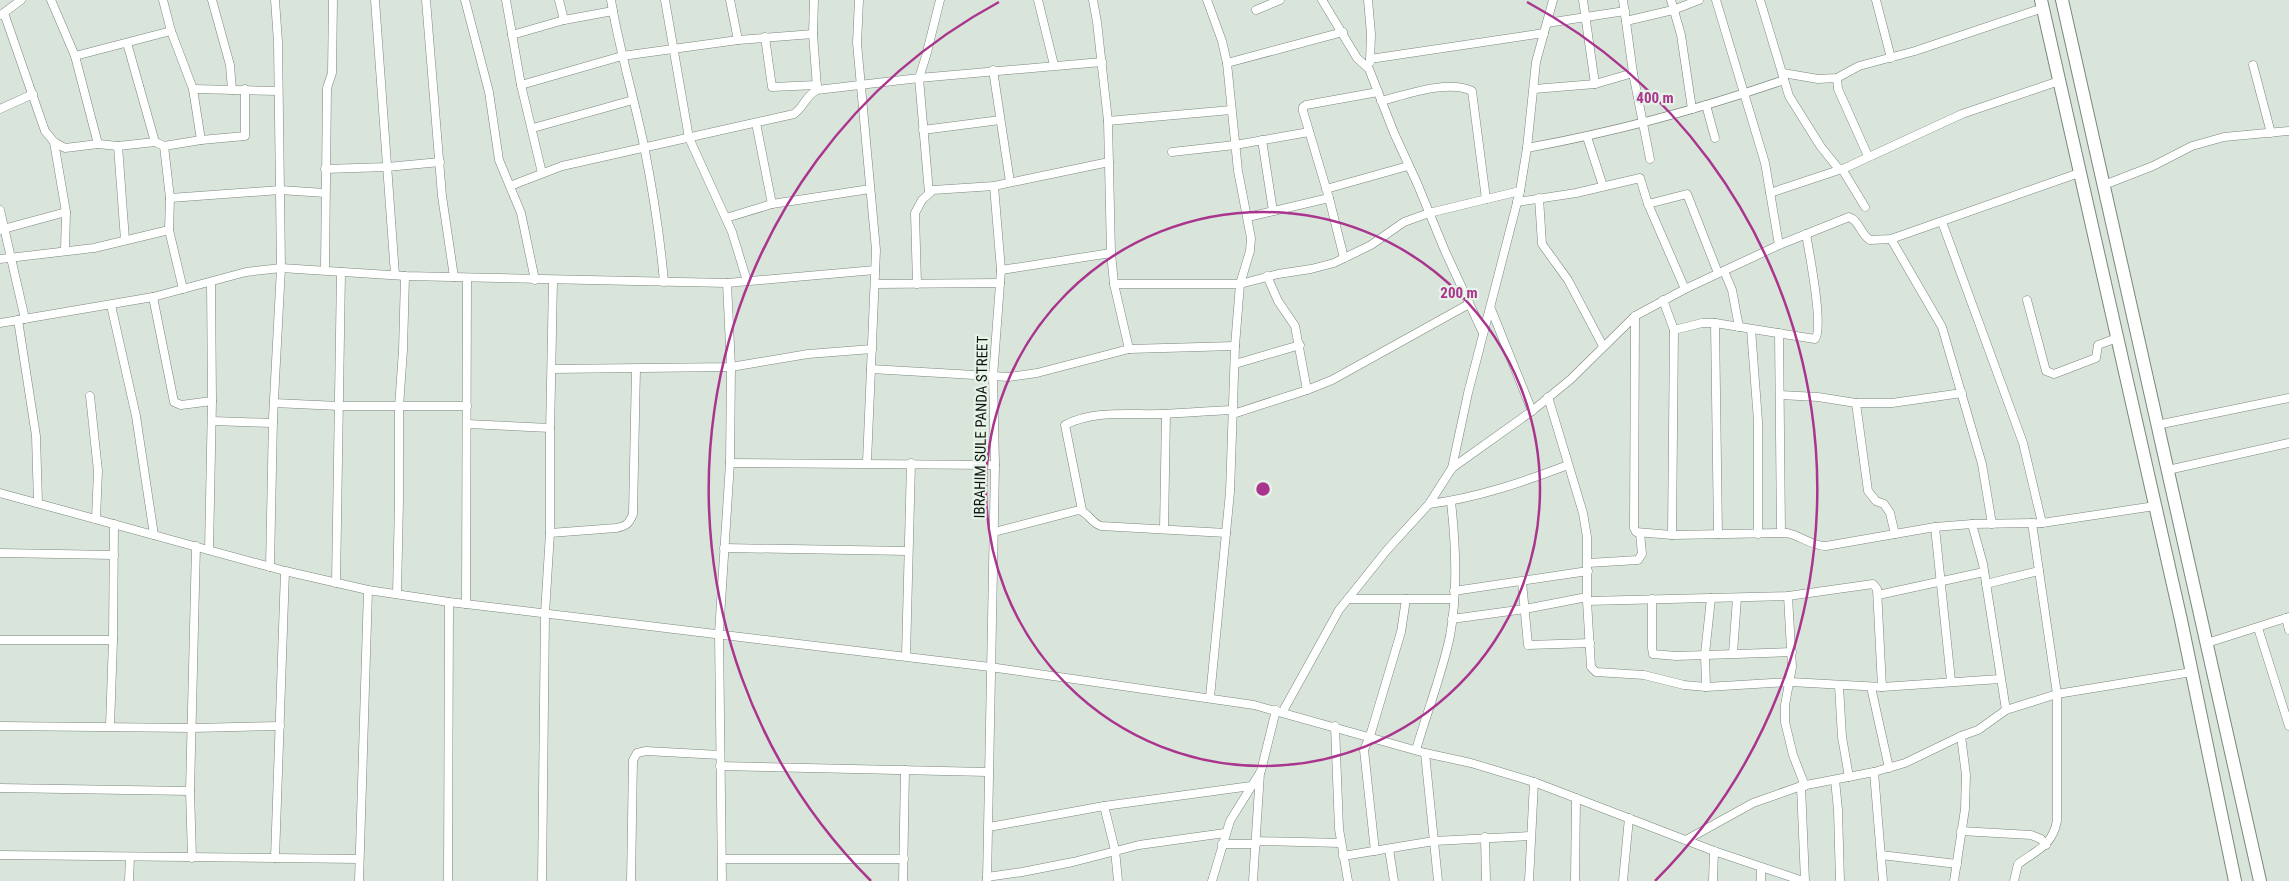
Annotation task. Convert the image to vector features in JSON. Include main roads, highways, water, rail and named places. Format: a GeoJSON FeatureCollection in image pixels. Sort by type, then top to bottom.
{"type":"FeatureCollection","features":[{"type":"Feature","properties":{"kind":"main road"},"geometry":{"type":"LineString","coordinates":[[2062,0],[2260,881]]}},
{"type":"Feature","properties":{"kind":"main road"},"geometry":{"type":"LineString","coordinates":[[2042,4],[2192,672],[2235,881]]}},
{"type":"Feature","properties":{"kind":"main road"},"geometry":{"type":"LineString","coordinates":[[2214,779],[2236,774]]}}]}
